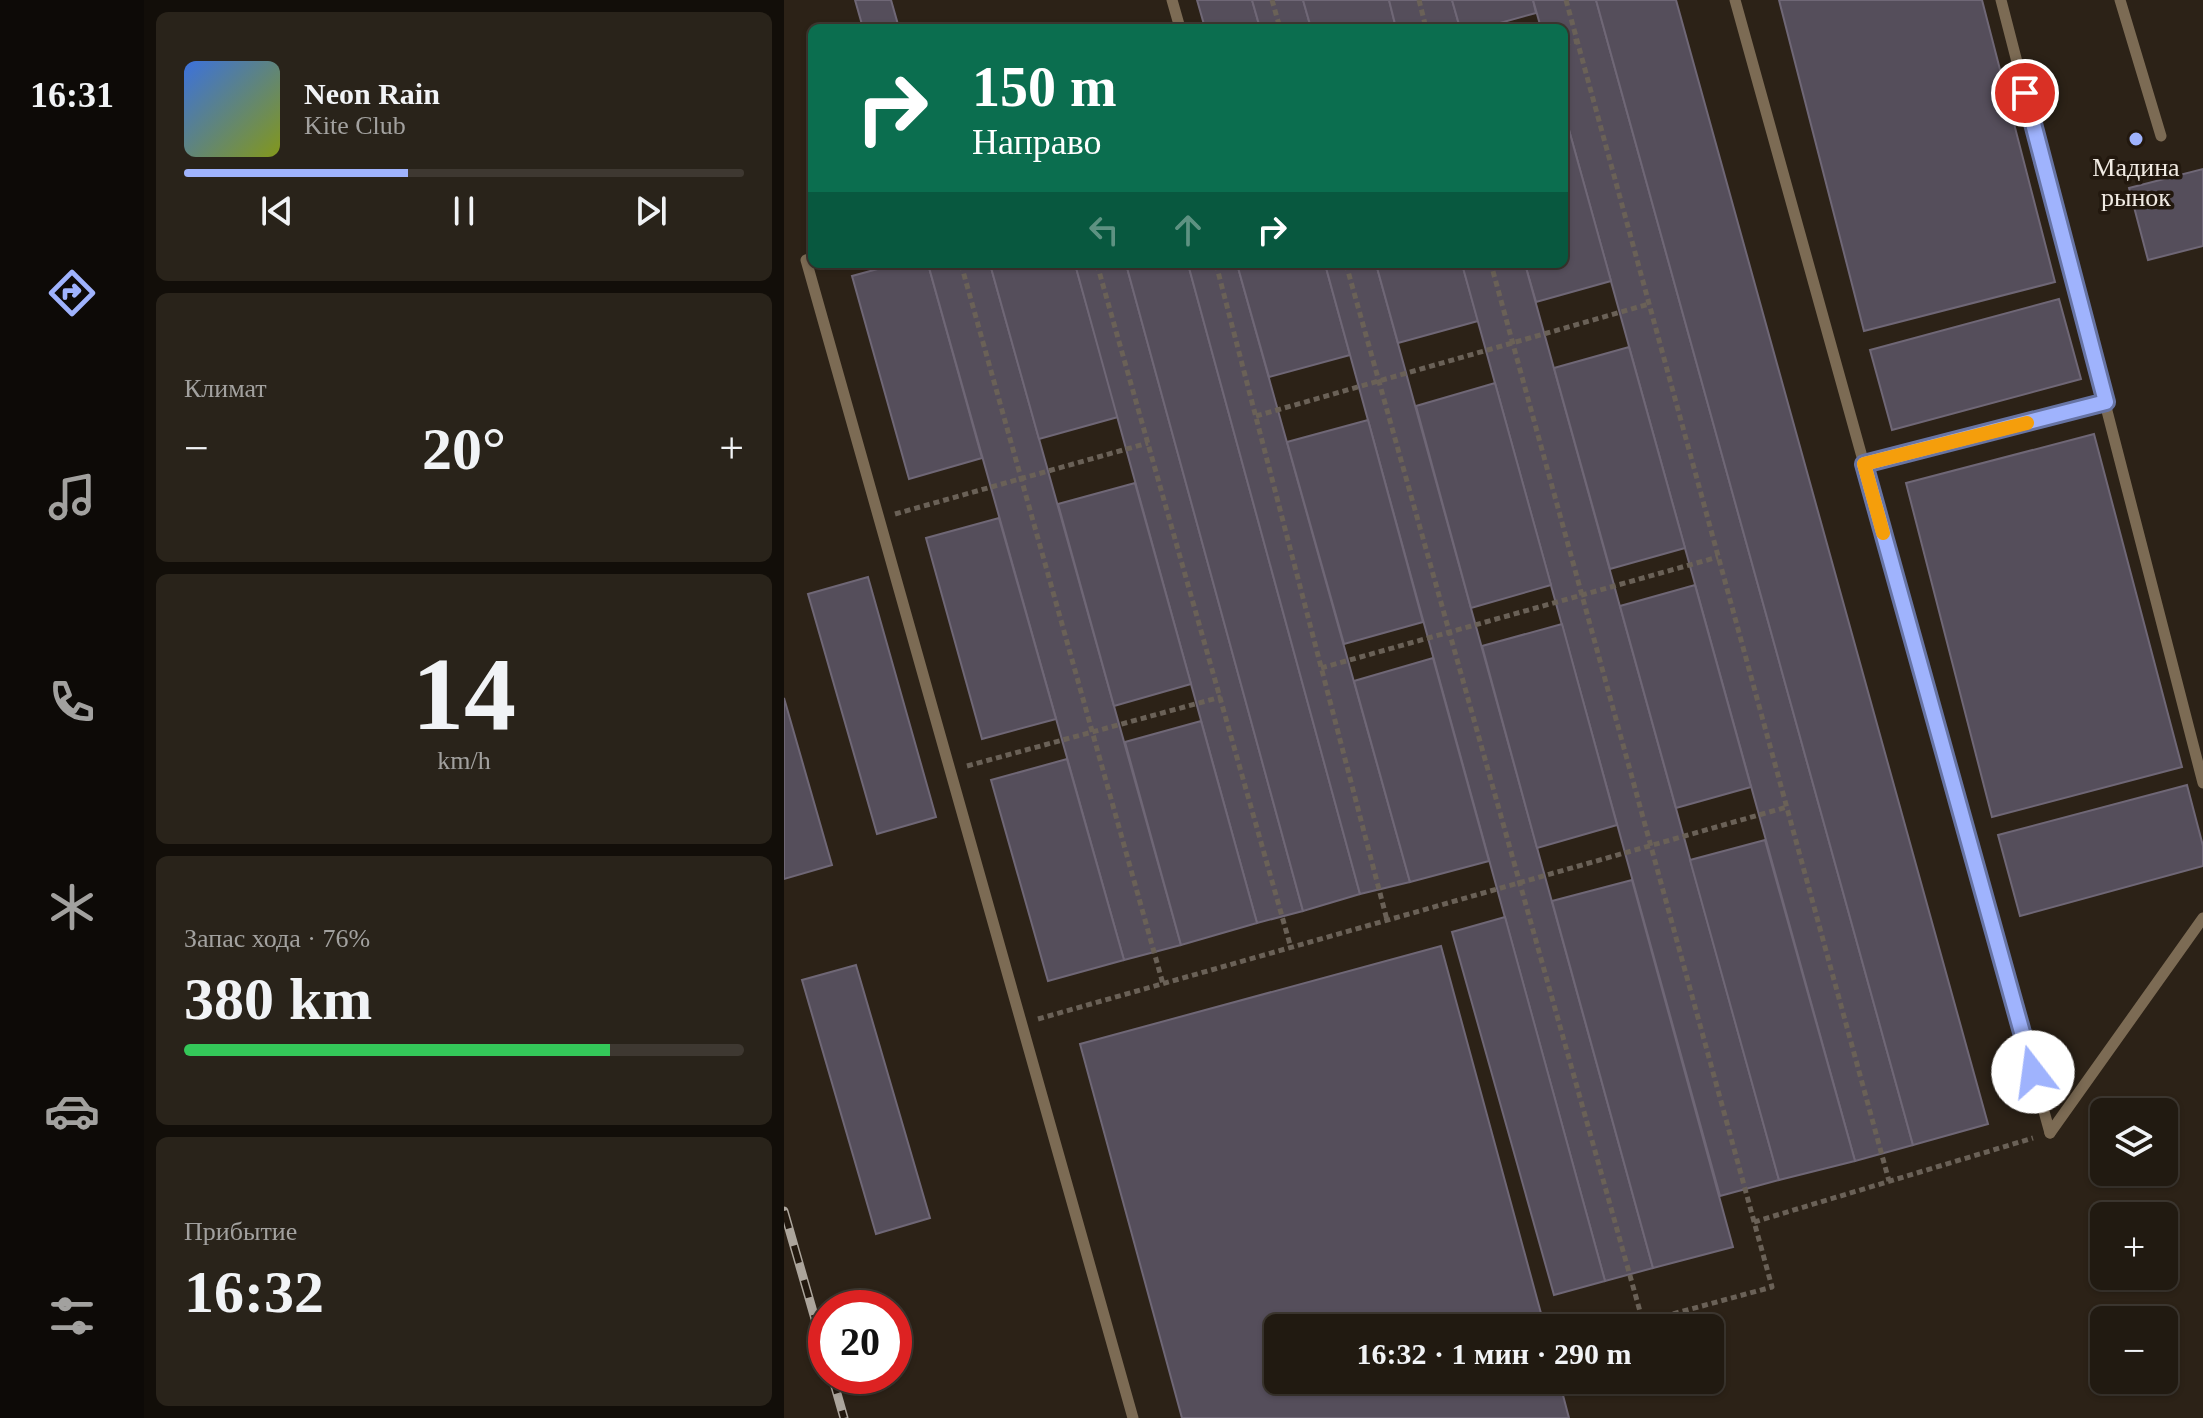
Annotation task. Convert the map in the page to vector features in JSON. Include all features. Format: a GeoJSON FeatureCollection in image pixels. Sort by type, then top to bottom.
{"type":"FeatureCollection","features":[{"type":"Feature","properties":{"kind":"lane"},"geometry":{"type":"LineString","coordinates":[[1172,0],[1179,24]]}},
{"type":"Feature","properties":{"kind":"lane"},"geometry":{"type":"LineString","coordinates":[[1735,0],[2050,1133]]}},
{"type":"Feature","properties":{"kind":"lane"},"geometry":{"type":"LineString","coordinates":[[2001,0],[2203,783]]}},
{"type":"Feature","properties":{"kind":"lane"},"geometry":{"type":"LineString","coordinates":[[2120,0],[2161,136]]}},
{"type":"Feature","properties":{"kind":"lane"},"geometry":{"type":"LineString","coordinates":[[808,268],[1133,1418]]}},
{"type":"Feature","properties":{"kind":"lane"},"geometry":{"type":"LineString","coordinates":[[1864,464],[2106,402]]}},
{"type":"Feature","properties":{"kind":"lane"},"geometry":{"type":"LineString","coordinates":[[2050,1133],[2203,918]]}},
{"type":"Feature","properties":{"kind":"path"},"geometry":{"type":"LineString","coordinates":[[1272,0],[1279,24]]}},
{"type":"Feature","properties":{"kind":"path"},"geometry":{"type":"LineString","coordinates":[[1419,0],[1425,24]]}},
{"type":"Feature","properties":{"kind":"path"},"geometry":{"type":"LineString","coordinates":[[1566,0],[1889,1181]]}},
{"type":"Feature","properties":{"kind":"path"},"geometry":{"type":"LineString","coordinates":[[1568,43],[1577,41]]}},
{"type":"Feature","properties":{"kind":"path"},"geometry":{"type":"LineString","coordinates":[[962,268],[1163,984]]}},
{"type":"Feature","properties":{"kind":"path"},"geometry":{"type":"LineString","coordinates":[[1098,268],[1291,948]]}},
{"type":"Feature","properties":{"kind":"path"},"geometry":{"type":"LineString","coordinates":[[1217,268],[1387,920]]}},
{"type":"Feature","properties":{"kind":"path"},"geometry":{"type":"LineString","coordinates":[[1347,268],[1643,1322],[1772,1287],[1492,268]]}},
{"type":"Feature","properties":{"kind":"path"},"geometry":{"type":"LineString","coordinates":[[1256,416],[1649,304]]}},
{"type":"Feature","properties":{"kind":"path"},"geometry":{"type":"LineString","coordinates":[[879,519],[1148,443]]}},
{"type":"Feature","properties":{"kind":"path"},"geometry":{"type":"LineString","coordinates":[[1321,668],[1718,557]]}},
{"type":"Feature","properties":{"kind":"path"},"geometry":{"type":"LineString","coordinates":[[950,771],[1221,697]]}},
{"type":"Feature","properties":{"kind":"path"},"geometry":{"type":"LineString","coordinates":[[1022,1024],[1787,807]]}},
{"type":"Feature","properties":{"kind":"path"},"geometry":{"type":"LineString","coordinates":[[1754,1222],[2050,1133]]}},
{"type":"Feature","properties":{"kind":"building"},"geometry":{"type":"Polygon","coordinates":[[[855,0],[891,0],[898,24],[862,24],[855,0]]]}},
{"type":"Feature","properties":{"kind":"building"},"geometry":{"type":"Polygon","coordinates":[[[1197,0],[1252,0],[1259,24],[1204,24],[1197,0]]]}},
{"type":"Feature","properties":{"kind":"building"},"geometry":{"type":"Polygon","coordinates":[[[1252,0],[1303,0],[1310,24],[1259,24],[1252,0]]]}},
{"type":"Feature","properties":{"kind":"building"},"geometry":{"type":"Polygon","coordinates":[[[1303,0],[1389,0],[1395,24],[1310,24],[1303,0]]]}},
{"type":"Feature","properties":{"kind":"building"},"geometry":{"type":"Polygon","coordinates":[[[1389,0],[1452,0],[1459,24],[1395,24],[1389,0]]]}},
{"type":"Feature","properties":{"kind":"building"},"geometry":{"type":"Polygon","coordinates":[[[1452,0],[1533,0],[1536,13],[1496,24],[1459,24],[1452,0]]]}},
{"type":"Feature","properties":{"kind":"building"},"geometry":{"type":"Polygon","coordinates":[[[1533,0],[1596,0],[1913,1145],[1855,1161],[1568,126],[1568,24],[1540,24],[1533,0]]]}},
{"type":"Feature","properties":{"kind":"building"},"geometry":{"type":"Polygon","coordinates":[[[1596,0],[1676,0],[1988,1124],[1913,1145],[1596,0]]]}},
{"type":"Feature","properties":{"kind":"building"},"geometry":{"type":"Polygon","coordinates":[[[1779,0],[1982,0],[2055,282],[1864,331],[1779,0]]]}},
{"type":"Feature","properties":{"kind":"building"},"geometry":{"type":"Polygon","coordinates":[[[1568,126],[1611,281],[1536,302],[1526,268],[1568,268],[1568,126]]]}},
{"type":"Feature","properties":{"kind":"building"},"geometry":{"type":"Polygon","coordinates":[[[2203,169],[2203,246],[2148,260],[2129,188],[2203,169]]]}},
{"type":"Feature","properties":{"kind":"building"},"geometry":{"type":"Polygon","coordinates":[[[881,268],[929,268],[982,458],[909,479],[852,276],[881,268]]]}},
{"type":"Feature","properties":{"kind":"building"},"geometry":{"type":"Polygon","coordinates":[[[929,268],[991,268],[1181,945],[1124,960],[929,268]]]}},
{"type":"Feature","properties":{"kind":"building"},"geometry":{"type":"Polygon","coordinates":[[[991,268],[1076,268],[1118,417],[1039,439],[991,268]]]}},
{"type":"Feature","properties":{"kind":"building"},"geometry":{"type":"Polygon","coordinates":[[[1076,268],[1127,268],[1303,911],[1257,923],[1076,268]]]}},
{"type":"Feature","properties":{"kind":"building"},"geometry":{"type":"Polygon","coordinates":[[[1127,268],[1189,268],[1360,894],[1303,911],[1127,268]]]}},
{"type":"Feature","properties":{"kind":"building"},"geometry":{"type":"Polygon","coordinates":[[[1189,268],[1238,268],[1410,882],[1360,894],[1189,268]]]}},
{"type":"Feature","properties":{"kind":"building"},"geometry":{"type":"Polygon","coordinates":[[[1238,268],[1326,268],[1350,355],[1269,377],[1238,268]]]}},
{"type":"Feature","properties":{"kind":"building"},"geometry":{"type":"Polygon","coordinates":[[[1326,268],[1377,268],[1653,1268],[1605,1281],[1326,268]]]}},
{"type":"Feature","properties":{"kind":"building"},"geometry":{"type":"Polygon","coordinates":[[[1377,268],[1463,268],[1478,321],[1398,343],[1377,268]]]}},
{"type":"Feature","properties":{"kind":"building"},"geometry":{"type":"Polygon","coordinates":[[[1463,268],[1526,268],[1779,1180],[1720,1196],[1463,268]]]}},
{"type":"Feature","properties":{"kind":"building"},"geometry":{"type":"Polygon","coordinates":[[[2059,299],[2081,379],[1892,430],[1870,350],[2059,299]]]}},
{"type":"Feature","properties":{"kind":"building"},"geometry":{"type":"Polygon","coordinates":[[[1629,347],[1685,548],[1610,569],[1554,368],[1629,347]]]}},
{"type":"Feature","properties":{"kind":"building"},"geometry":{"type":"Polygon","coordinates":[[[1495,383],[1551,585],[1471,608],[1416,406],[1495,383]]]}},
{"type":"Feature","properties":{"kind":"building"},"geometry":{"type":"Polygon","coordinates":[[[1368,420],[1423,622],[1344,644],[1287,442],[1368,420]]]}},
{"type":"Feature","properties":{"kind":"building"},"geometry":{"type":"Polygon","coordinates":[[[2094,434],[2182,767],[1992,817],[1906,483],[2094,434]]]}},
{"type":"Feature","properties":{"kind":"building"},"geometry":{"type":"Polygon","coordinates":[[[1135,483],[1191,684],[1114,706],[1058,504],[1135,483]]]}},
{"type":"Feature","properties":{"kind":"building"},"geometry":{"type":"Polygon","coordinates":[[[999,518],[1056,719],[982,739],[926,538],[999,518]]]}},
{"type":"Feature","properties":{"kind":"building"},"geometry":{"type":"Polygon","coordinates":[[[868,577],[936,817],[877,834],[808,594],[868,577]]]}},
{"type":"Feature","properties":{"kind":"building"},"geometry":{"type":"Polygon","coordinates":[[[1695,585],[1751,787],[1676,808],[1620,606],[1695,585]]]}},
{"type":"Feature","properties":{"kind":"building"},"geometry":{"type":"Polygon","coordinates":[[[1562,624],[1617,825],[1537,848],[1482,646],[1562,624]]]}},
{"type":"Feature","properties":{"kind":"building"},"geometry":{"type":"Polygon","coordinates":[[[1433,658],[1489,861],[1410,882],[1354,681],[1433,658]]]}},
{"type":"Feature","properties":{"kind":"building"},"geometry":{"type":"Polygon","coordinates":[[[784,698],[832,865],[784,879],[784,698]]]}},
{"type":"Feature","properties":{"kind":"building"},"geometry":{"type":"Polygon","coordinates":[[[1201,721],[1257,923],[1181,945],[1125,742],[1201,721]]]}},
{"type":"Feature","properties":{"kind":"building"},"geometry":{"type":"Polygon","coordinates":[[[1067,759],[1124,960],[1048,981],[991,780],[1067,759]]]}},
{"type":"Feature","properties":{"kind":"building"},"geometry":{"type":"Polygon","coordinates":[[[2187,785],[2203,846],[2203,866],[2020,916],[1998,835],[2187,785]]]}},
{"type":"Feature","properties":{"kind":"building"},"geometry":{"type":"Polygon","coordinates":[[[1765,840],[1855,1161],[1779,1180],[1690,860],[1765,840]]]}},
{"type":"Feature","properties":{"kind":"building"},"geometry":{"type":"Polygon","coordinates":[[[1632,880],[1733,1247],[1653,1268],[1552,901],[1632,880]]]}},
{"type":"Feature","properties":{"kind":"building"},"geometry":{"type":"Polygon","coordinates":[[[1505,917],[1605,1281],[1554,1295],[1452,932],[1505,917]]]}},
{"type":"Feature","properties":{"kind":"building"},"geometry":{"type":"Polygon","coordinates":[[[1441,946],[1541,1314],[1264,1314],[1264,1394],[1563,1394],[1569,1418],[1182,1418],[1080,1044],[1441,946]]]}},
{"type":"Feature","properties":{"kind":"building"},"geometry":{"type":"Polygon","coordinates":[[[856,965],[930,1218],[876,1234],[802,980],[856,965]]]}},
{"type":"Feature","properties":{"kind":"railway"},"geometry":{"type":"LineString","coordinates":[[784,1211],[808,1294]]}},
{"type":"Feature","properties":{"kind":"railway"},"geometry":{"type":"LineString","coordinates":[[837,1394],[844,1418]]}},
{"type":"Feature","properties":{"kind":"slow traffic"},"geometry":{"type":"LineString","coordinates":[[1883,533],[1864,464],[2027,423]]}},
{"type":"Feature","properties":{"kind":"place","name":"Мадина рынок"},"geometry":{"type":"Point","coordinates":[2136,139]}},
{"type":"Feature","properties":{"kind":"route"},"geometry":{"type":"LineString","coordinates":[[2025,93],[2106,402],[1864,464],[2033,1072]]}}]}
